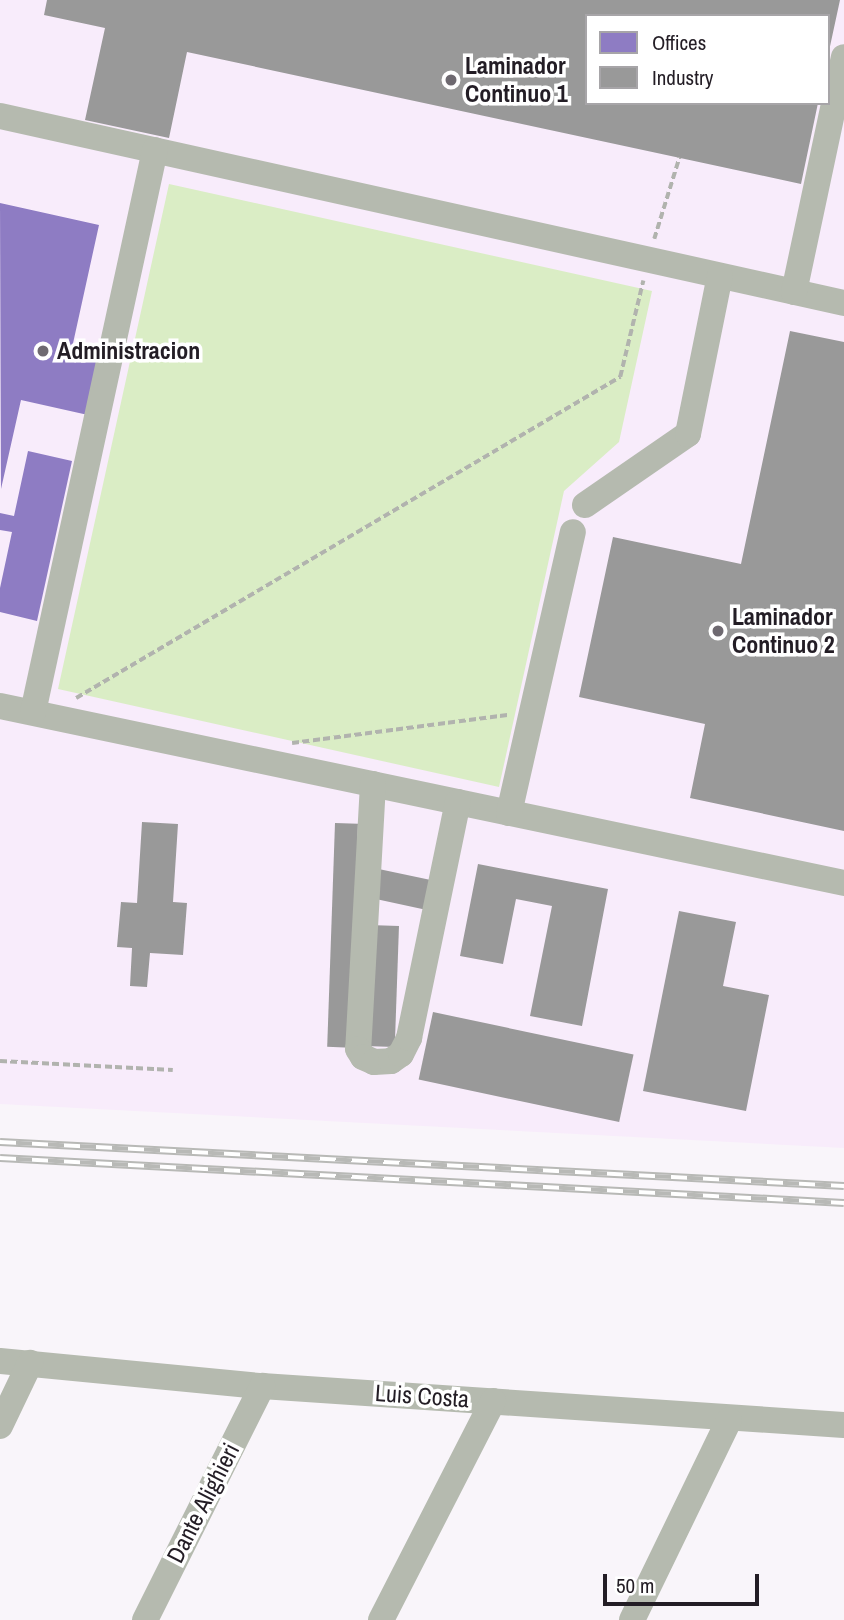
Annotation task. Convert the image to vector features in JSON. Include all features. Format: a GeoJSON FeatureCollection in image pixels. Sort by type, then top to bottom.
{"type":"FeatureCollection","features":[{"type":"Feature","properties":{"kind":"street"},"geometry":{"type":"LineString","coordinates":[[794,292],[844,57]]}},
{"type":"Feature","properties":{"kind":"street"},"geometry":{"type":"LineString","coordinates":[[0,116],[844,303]]}},
{"type":"Feature","properties":{"kind":"street"},"geometry":{"type":"LineString","coordinates":[[40,714],[155,150]]}},
{"type":"Feature","properties":{"kind":"street"},"geometry":{"type":"LineString","coordinates":[[585,505],[688,434],[720,276]]}},
{"type":"Feature","properties":{"kind":"street"},"geometry":{"type":"LineString","coordinates":[[509,813],[573,532]]}},
{"type":"Feature","properties":{"kind":"street"},"geometry":{"type":"LineString","coordinates":[[0,706],[844,883]]}},
{"type":"Feature","properties":{"kind":"street"},"geometry":{"type":"LineString","coordinates":[[373,784],[358,1049],[363,1058],[374,1062],[391,1061],[401,1054],[409,1038],[458,802]]}},
{"type":"Feature","properties":{"kind":"street","name":"Luis Costa"},"geometry":{"type":"LineString","coordinates":[[0,1361],[262,1386],[730,1420],[844,1425]]}},
{"type":"Feature","properties":{"kind":"street"},"geometry":{"type":"LineString","coordinates":[[0,1426],[30,1363]]}},
{"type":"Feature","properties":{"kind":"street","name":"Dante Alighieri"},"geometry":{"type":"LineString","coordinates":[[145,1620],[262,1386]]}},
{"type":"Feature","properties":{"kind":"street"},"geometry":{"type":"LineString","coordinates":[[382,1620],[493,1401]]}},
{"type":"Feature","properties":{"kind":"street"},"geometry":{"type":"LineString","coordinates":[[632,1620],[730,1420]]}},
{"type":"Feature","properties":{"kind":"path"},"geometry":{"type":"LineString","coordinates":[[40,714],[620,377],[648,260],[679,158]]}},
{"type":"Feature","properties":{"kind":"path"},"geometry":{"type":"LineString","coordinates":[[288,743],[531,712]]}},
{"type":"Feature","properties":{"kind":"path"},"geometry":{"type":"LineString","coordinates":[[0,1061],[173,1070]]}},
{"type":"Feature","properties":{"kind":"shaded area"},"geometry":{"type":"Polygon","coordinates":[[[0,0],[844,0],[844,1148],[0,1104],[0,0]]]}},
{"type":"Feature","properties":{"kind":"green space"},"geometry":{"type":"Polygon","coordinates":[[[169,184],[652,291],[619,442],[564,491],[499,787],[58,689],[169,184]]]}},
{"type":"Feature","properties":{"kind":"building: Offices","name":"Administracion"},"geometry":{"type":"Polygon","coordinates":[[[0,203],[99,225],[72,348],[101,355],[88,415],[21,400],[1,489],[0,203]]]}},
{"type":"Feature","properties":{"kind":"building: Offices"},"geometry":{"type":"Polygon","coordinates":[[[28,451],[72,461],[37,621],[0,612],[0,588],[12,532],[0,530],[0,513],[14,516],[28,451]]]}},
{"type":"Feature","properties":{"kind":"building: Industry","name":"Laminador Continuo 1"},"geometry":{"type":"Polygon","coordinates":[[[47,0],[840,0],[830,46],[830,14],[585,14],[585,105],[818,105],[801,184],[187,52],[169,138],[85,120],[105,28],[44,15],[47,0]]]}},
{"type":"Feature","properties":{"kind":"building: Industry","name":"Laminador Continuo 2"},"geometry":{"type":"Polygon","coordinates":[[[790,331],[844,342],[844,831],[690,798],[705,724],[579,697],[613,537],[741,564],[790,331]]]}},
{"type":"Feature","properties":{"kind":"building: Industry"},"geometry":{"type":"Polygon","coordinates":[[[142,822],[178,824],[173,902],[187,903],[183,955],[150,953],[147,987],[130,986],[132,948],[117,947],[121,902],[137,903],[142,822]]]}},
{"type":"Feature","properties":{"kind":"building: Industry"},"geometry":{"type":"Polygon","coordinates":[[[335,823],[358,824],[350,1048],[327,1047],[335,823]]]}},
{"type":"Feature","properties":{"kind":"building: Industry"},"geometry":{"type":"Polygon","coordinates":[[[478,864],[608,889],[582,1026],[530,1016],[552,906],[516,899],[503,964],[460,956],[478,864]]]}},
{"type":"Feature","properties":{"kind":"building: Industry"},"geometry":{"type":"Polygon","coordinates":[[[374,868],[431,880],[424,909],[368,897],[374,868]]]}},
{"type":"Feature","properties":{"kind":"building: Industry"},"geometry":{"type":"Polygon","coordinates":[[[679,911],[736,922],[723,986],[769,995],[746,1111],[643,1091],[679,911]]]}},
{"type":"Feature","properties":{"kind":"building: Industry"},"geometry":{"type":"Polygon","coordinates":[[[369,925],[399,926],[395,1047],[365,1046],[369,925]]]}},
{"type":"Feature","properties":{"kind":"building: Industry"},"geometry":{"type":"Polygon","coordinates":[[[433,1012],[634,1055],[619,1122],[419,1079],[433,1012]]]}},
{"type":"Feature","properties":{"kind":"railway"},"geometry":{"type":"LineString","coordinates":[[0,1142],[844,1186]]}},
{"type":"Feature","properties":{"kind":"railway"},"geometry":{"type":"LineString","coordinates":[[0,1158],[844,1203]]}},
{"type":"Feature","properties":{"kind":"place","name":"Laminador Continuo 1"},"geometry":{"type":"Point","coordinates":[451,80]}},
{"type":"Feature","properties":{"kind":"place","name":"Administracion"},"geometry":{"type":"Point","coordinates":[43,351]}},
{"type":"Feature","properties":{"kind":"place","name":"Laminador Continuo 2"},"geometry":{"type":"Point","coordinates":[718,631]}}]}
